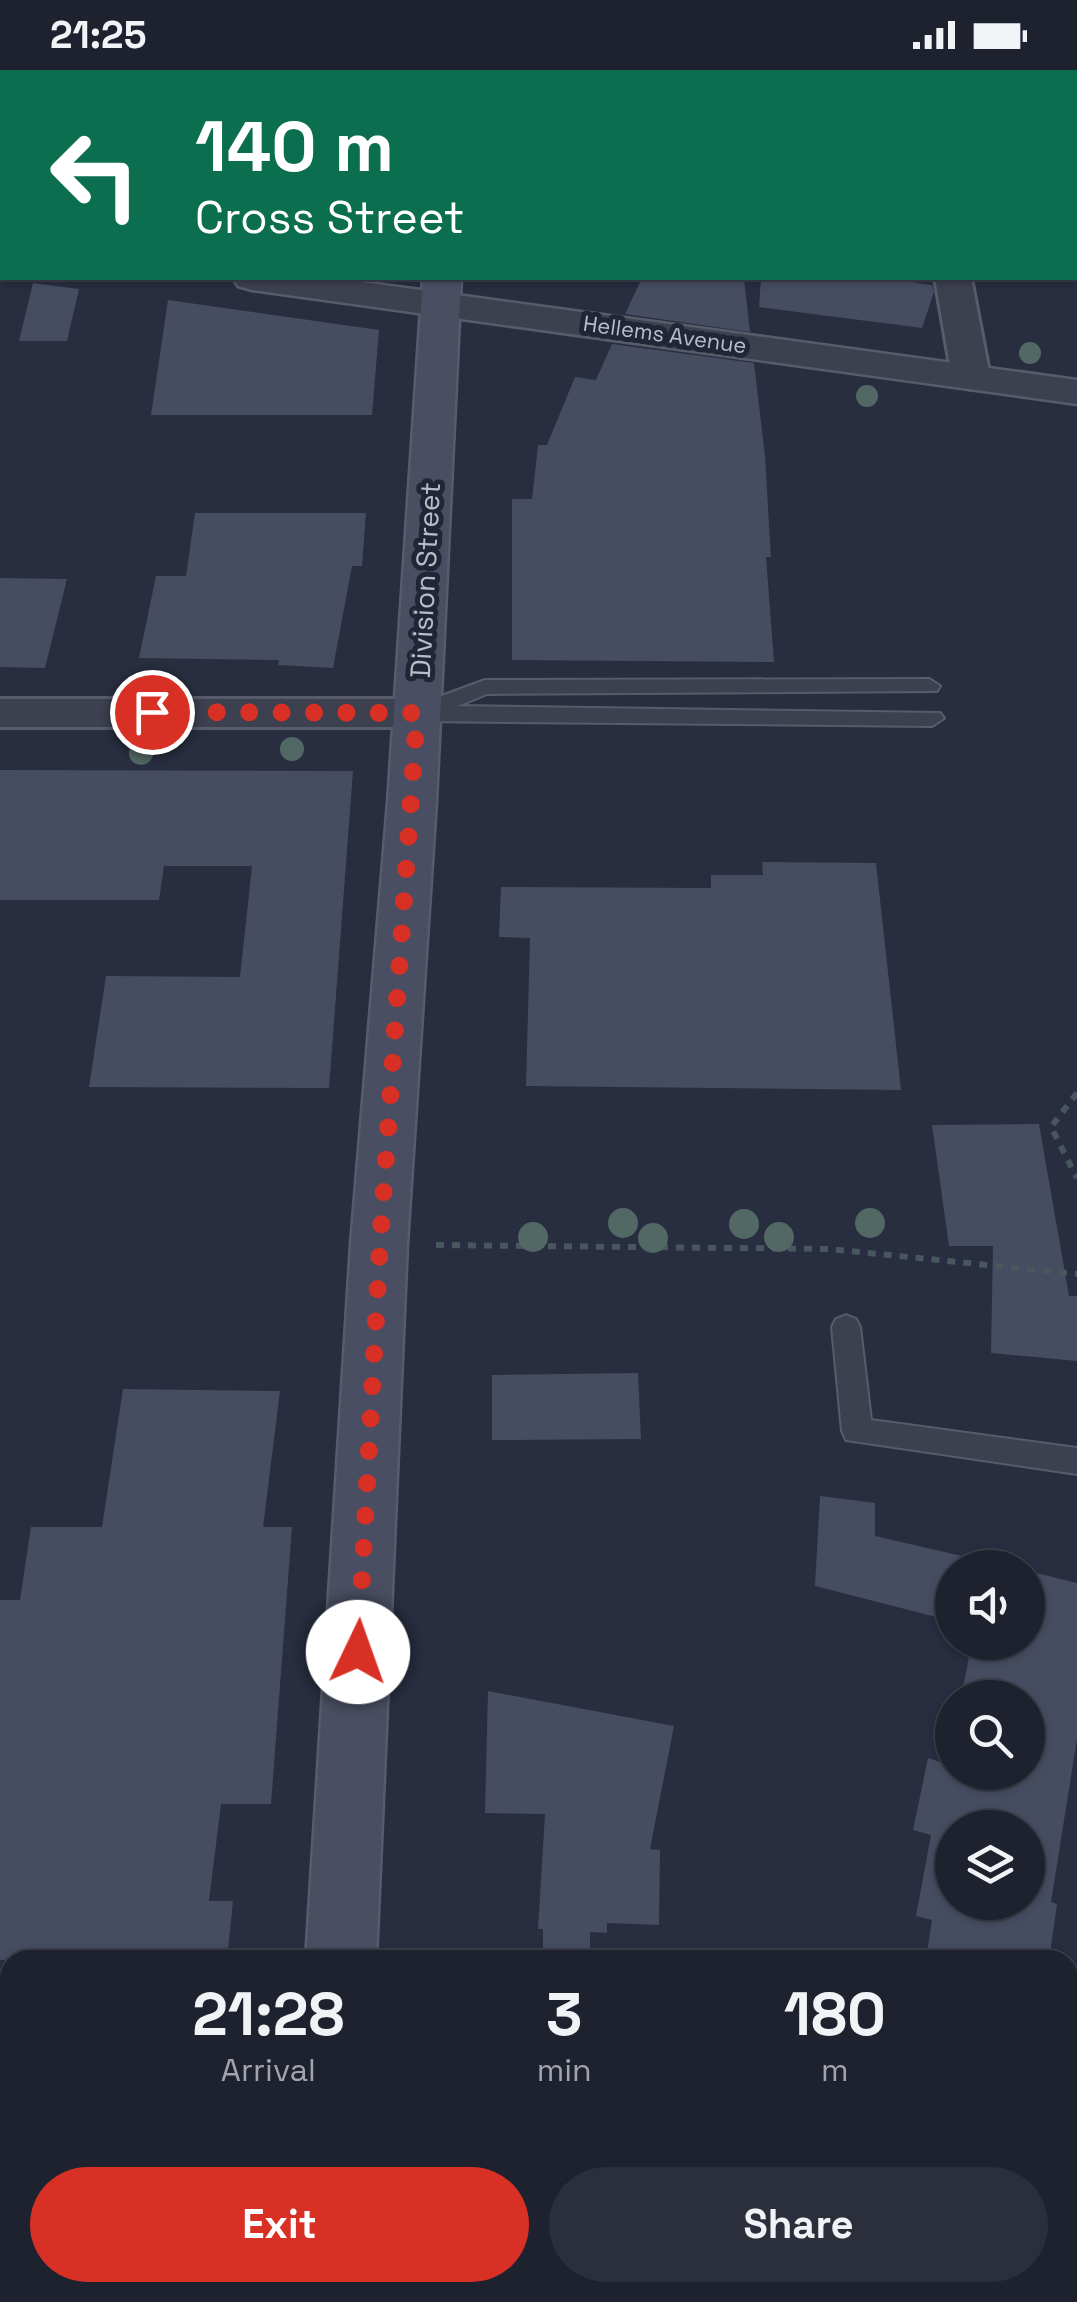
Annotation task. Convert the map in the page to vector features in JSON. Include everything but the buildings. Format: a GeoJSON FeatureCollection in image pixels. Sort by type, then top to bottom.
{"type":"FeatureCollection","features":[{"type":"Feature","properties":{"kind":"main road","name":"Division Street"},"geometry":{"type":"LineString","coordinates":[[342,1950],[380,1244],[442,290]]}},
{"type":"Feature","properties":{"kind":"street","name":"Hellems Avenue"},"geometry":{"type":"LineString","coordinates":[[284,280],[442,290],[1077,392]]}},
{"type":"Feature","properties":{"kind":"street"},"geometry":{"type":"LineString","coordinates":[[953,280],[970,377]]}},
{"type":"Feature","properties":{"kind":"street"},"geometry":{"type":"LineString","coordinates":[[0,712],[417,713]]}},
{"type":"Feature","properties":{"kind":"lane"},"geometry":{"type":"LineString","coordinates":[[417,713],[485,686],[929,686]]}},
{"type":"Feature","properties":{"kind":"lane"},"geometry":{"type":"LineString","coordinates":[[417,713],[932,718]]}},
{"type":"Feature","properties":{"kind":"lane"},"geometry":{"type":"LineString","coordinates":[[846,1327],[857,1431],[1077,1461]]}},
{"type":"Feature","properties":{"kind":"path"},"geometry":{"type":"LineString","coordinates":[[1077,1093],[1051,1128],[1077,1178]]}},
{"type":"Feature","properties":{"kind":"path"},"geometry":{"type":"LineString","coordinates":[[380,1244],[829,1249],[1077,1274]]}},
{"type":"Feature","properties":{"kind":"route"},"geometry":{"type":"LineString","coordinates":[[152,712],[417,713],[380,1244],[358,1652]]}}]}
